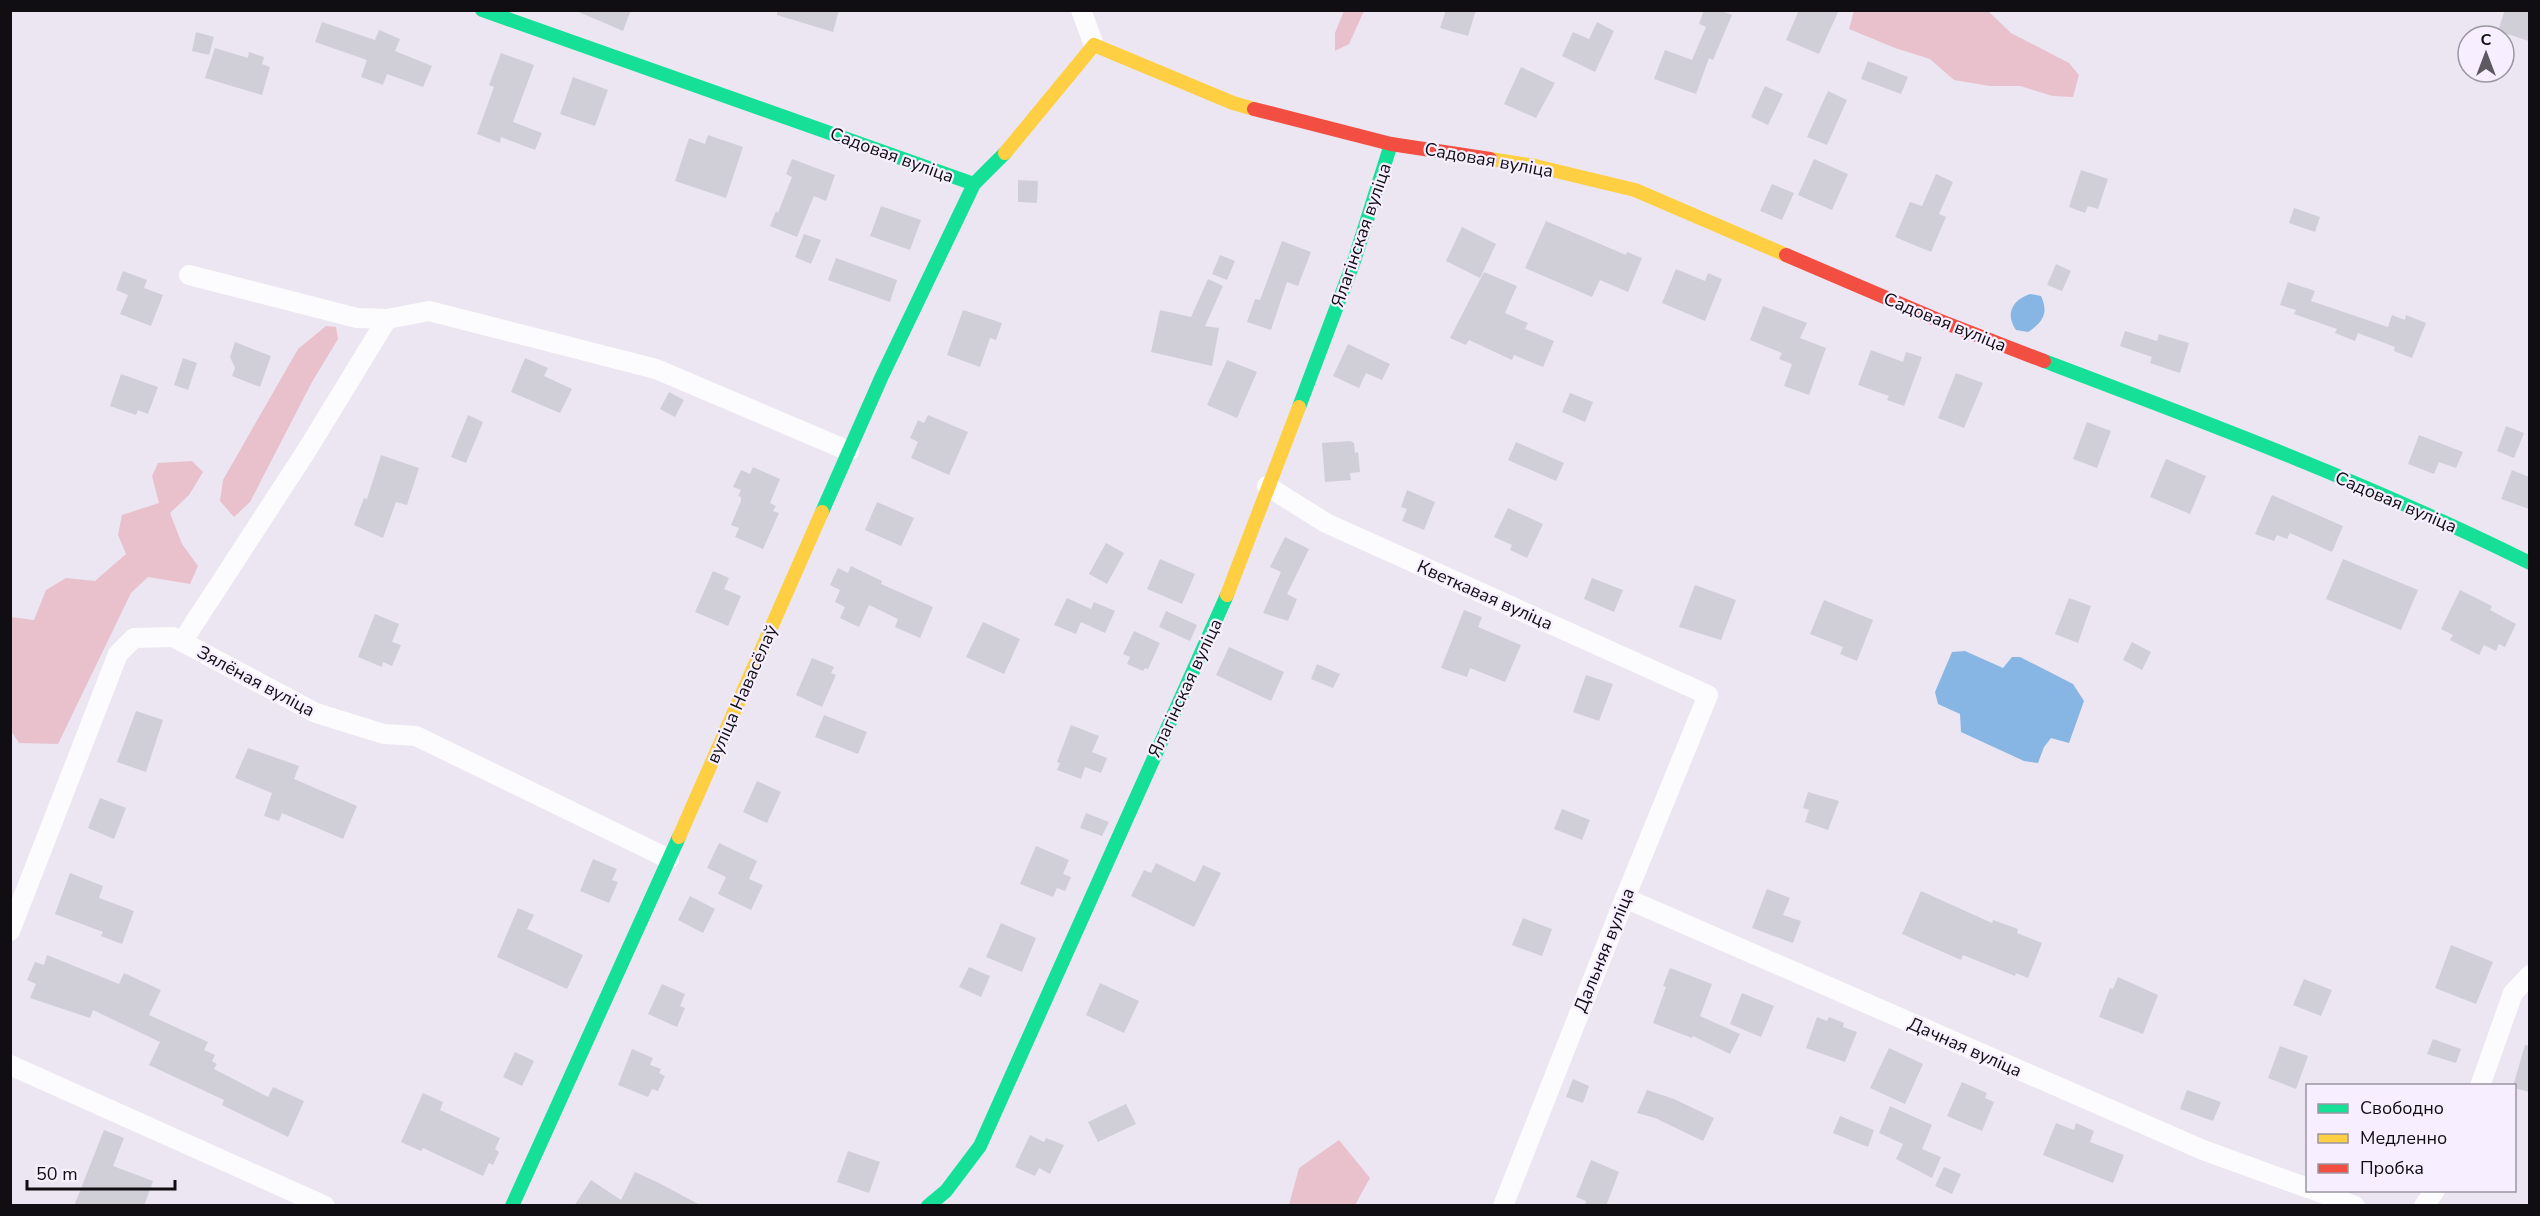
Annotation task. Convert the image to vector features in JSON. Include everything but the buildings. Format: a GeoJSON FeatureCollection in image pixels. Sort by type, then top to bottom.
{"type":"FeatureCollection","features":[{"type":"Feature","properties":{"kind":"street","name":"Садовая вуліца"},"geometry":{"type":"LineString","coordinates":[[482,10],[974,184],[1004,155],[1094,45],[1233,103],[1391,144],[1535,166],[1635,190],[1938,320],[2207,423],[2453,525],[2529,563]]}},
{"type":"Feature","properties":{"kind":"street"},"geometry":{"type":"LineString","coordinates":[[1081,10],[1094,45]]}},
{"type":"Feature","properties":{"kind":"street","name":"Ялагінская вуліца"},"geometry":{"type":"LineString","coordinates":[[928,1206],[946,1191],[981,1146],[1221,610],[1354,261],[1391,144]]}},
{"type":"Feature","properties":{"kind":"street","name":"вуліца Навасёлаў"},"geometry":{"type":"LineString","coordinates":[[512,1206],[669,859],[882,376],[974,184]]}},
{"type":"Feature","properties":{"kind":"street"},"geometry":{"type":"LineString","coordinates":[[189,275],[357,318],[387,319],[429,311],[656,369],[849,451]]}},
{"type":"Feature","properties":{"kind":"street"},"geometry":{"type":"LineString","coordinates":[[182,642],[387,319]]}},
{"type":"Feature","properties":{"kind":"street","name":"Кветкавая вуліца"},"geometry":{"type":"LineString","coordinates":[[1267,486],[1326,523],[1708,695]]}},
{"type":"Feature","properties":{"kind":"street","name":"Зялёная вуліца"},"geometry":{"type":"LineString","coordinates":[[10,931],[118,654],[134,638],[173,637],[316,713],[384,734],[416,736],[669,859]]}},
{"type":"Feature","properties":{"kind":"street","name":"Дальняя вуліца"},"geometry":{"type":"LineString","coordinates":[[1503,1206],[1708,695]]}},
{"type":"Feature","properties":{"kind":"street","name":"Дачная вуліца"},"geometry":{"type":"LineString","coordinates":[[1625,898],[2203,1150],[2306,1188]]}},
{"type":"Feature","properties":{"kind":"street"},"geometry":{"type":"LineString","coordinates":[[2481,1084],[2513,993],[2529,975]]}},
{"type":"Feature","properties":{"kind":"street"},"geometry":{"type":"LineString","coordinates":[[10,1065],[325,1206]]}},
{"type":"Feature","properties":{"kind":"street"},"geometry":{"type":"LineString","coordinates":[[2317,1192],[2355,1206]]}},
{"type":"Feature","properties":{"kind":"street"},"geometry":{"type":"LineString","coordinates":[[2424,1206],[2434,1192]]}},
{"type":"Feature","properties":{"kind":"shaded area"},"geometry":{"type":"Polygon","coordinates":[[[1344,11],[1364,11],[1349,44],[1335,51],[1335,33],[1344,11]]]}},
{"type":"Feature","properties":{"kind":"shaded area"},"geometry":{"type":"Polygon","coordinates":[[[1854,11],[1988,11],[2011,33],[2069,63],[2079,75],[2073,97],[2053,96],[2020,86],[1990,86],[1954,80],[1930,59],[1895,48],[1849,29],[1854,11]]]}},
{"type":"Feature","properties":{"kind":"shaded area"},"geometry":{"type":"Polygon","coordinates":[[[326,326],[336,327],[338,339],[312,382],[250,502],[234,517],[220,501],[223,480],[298,349],[326,326]]]}},
{"type":"Feature","properties":{"kind":"shaded area"},"geometry":{"type":"Polygon","coordinates":[[[192,461],[203,472],[189,495],[170,513],[182,544],[198,566],[190,584],[148,577],[131,593],[58,744],[19,743],[11,731],[11,617],[34,620],[46,590],[66,578],[95,581],[126,554],[118,535],[122,515],[159,503],[152,476],[158,463],[192,461]]]}},
{"type":"Feature","properties":{"kind":"shaded area"},"geometry":{"type":"Polygon","coordinates":[[[1339,1140],[1370,1178],[1355,1205],[1289,1205],[1299,1168],[1339,1140]]]}},
{"type":"Feature","properties":{"kind":"water"},"geometry":{"type":"Polygon","coordinates":[[[2030,294],[2041,296],[2044,307],[2043,317],[2028,332],[2016,330],[2011,318],[2012,308],[2019,300],[2030,294]]]}},
{"type":"Feature","properties":{"kind":"water"},"geometry":{"type":"Polygon","coordinates":[[[1965,651],[2003,668],[2012,657],[2020,657],[2073,684],[2084,701],[2069,743],[2051,738],[2044,747],[2038,763],[2024,761],[1961,732],[1960,714],[1938,704],[1935,692],[1952,652],[1965,651]]]}},
{"type":"Feature","properties":{"kind":"traffic: fast"},"geometry":{"type":"LineString","coordinates":[[482,10],[974,184],[1005,153]]}},
{"type":"Feature","properties":{"kind":"traffic: fast"},"geometry":{"type":"LineString","coordinates":[[1299,407],[1354,261],[1391,144]]}},
{"type":"Feature","properties":{"kind":"traffic: fast"},"geometry":{"type":"LineString","coordinates":[[822,512],[882,376],[974,184]]}},
{"type":"Feature","properties":{"kind":"traffic: fast"},"geometry":{"type":"LineString","coordinates":[[2044,361],[2350,481],[2471,534],[2530,563]]}},
{"type":"Feature","properties":{"kind":"traffic: fast"},"geometry":{"type":"LineString","coordinates":[[928,1206],[946,1191],[980,1146],[1227,595]]}},
{"type":"Feature","properties":{"kind":"traffic: fast"},"geometry":{"type":"LineString","coordinates":[[512,1206],[679,837]]}},
{"type":"Feature","properties":{"kind":"traffic: slow"},"geometry":{"type":"LineString","coordinates":[[1005,153],[1094,45],[1233,103],[1254,109]]}},
{"type":"Feature","properties":{"kind":"traffic: slow"},"geometry":{"type":"LineString","coordinates":[[1490,159],[1535,166],[1635,190],[1786,255]]}},
{"type":"Feature","properties":{"kind":"traffic: slow"},"geometry":{"type":"LineString","coordinates":[[1227,595],[1299,407]]}},
{"type":"Feature","properties":{"kind":"traffic: slow"},"geometry":{"type":"LineString","coordinates":[[679,837],[822,512]]}},
{"type":"Feature","properties":{"kind":"traffic: jam"},"geometry":{"type":"LineString","coordinates":[[1254,109],[1391,144],[1490,159]]}},
{"type":"Feature","properties":{"kind":"traffic: jam"},"geometry":{"type":"LineString","coordinates":[[1786,255],[1938,320],[2044,361]]}}]}
